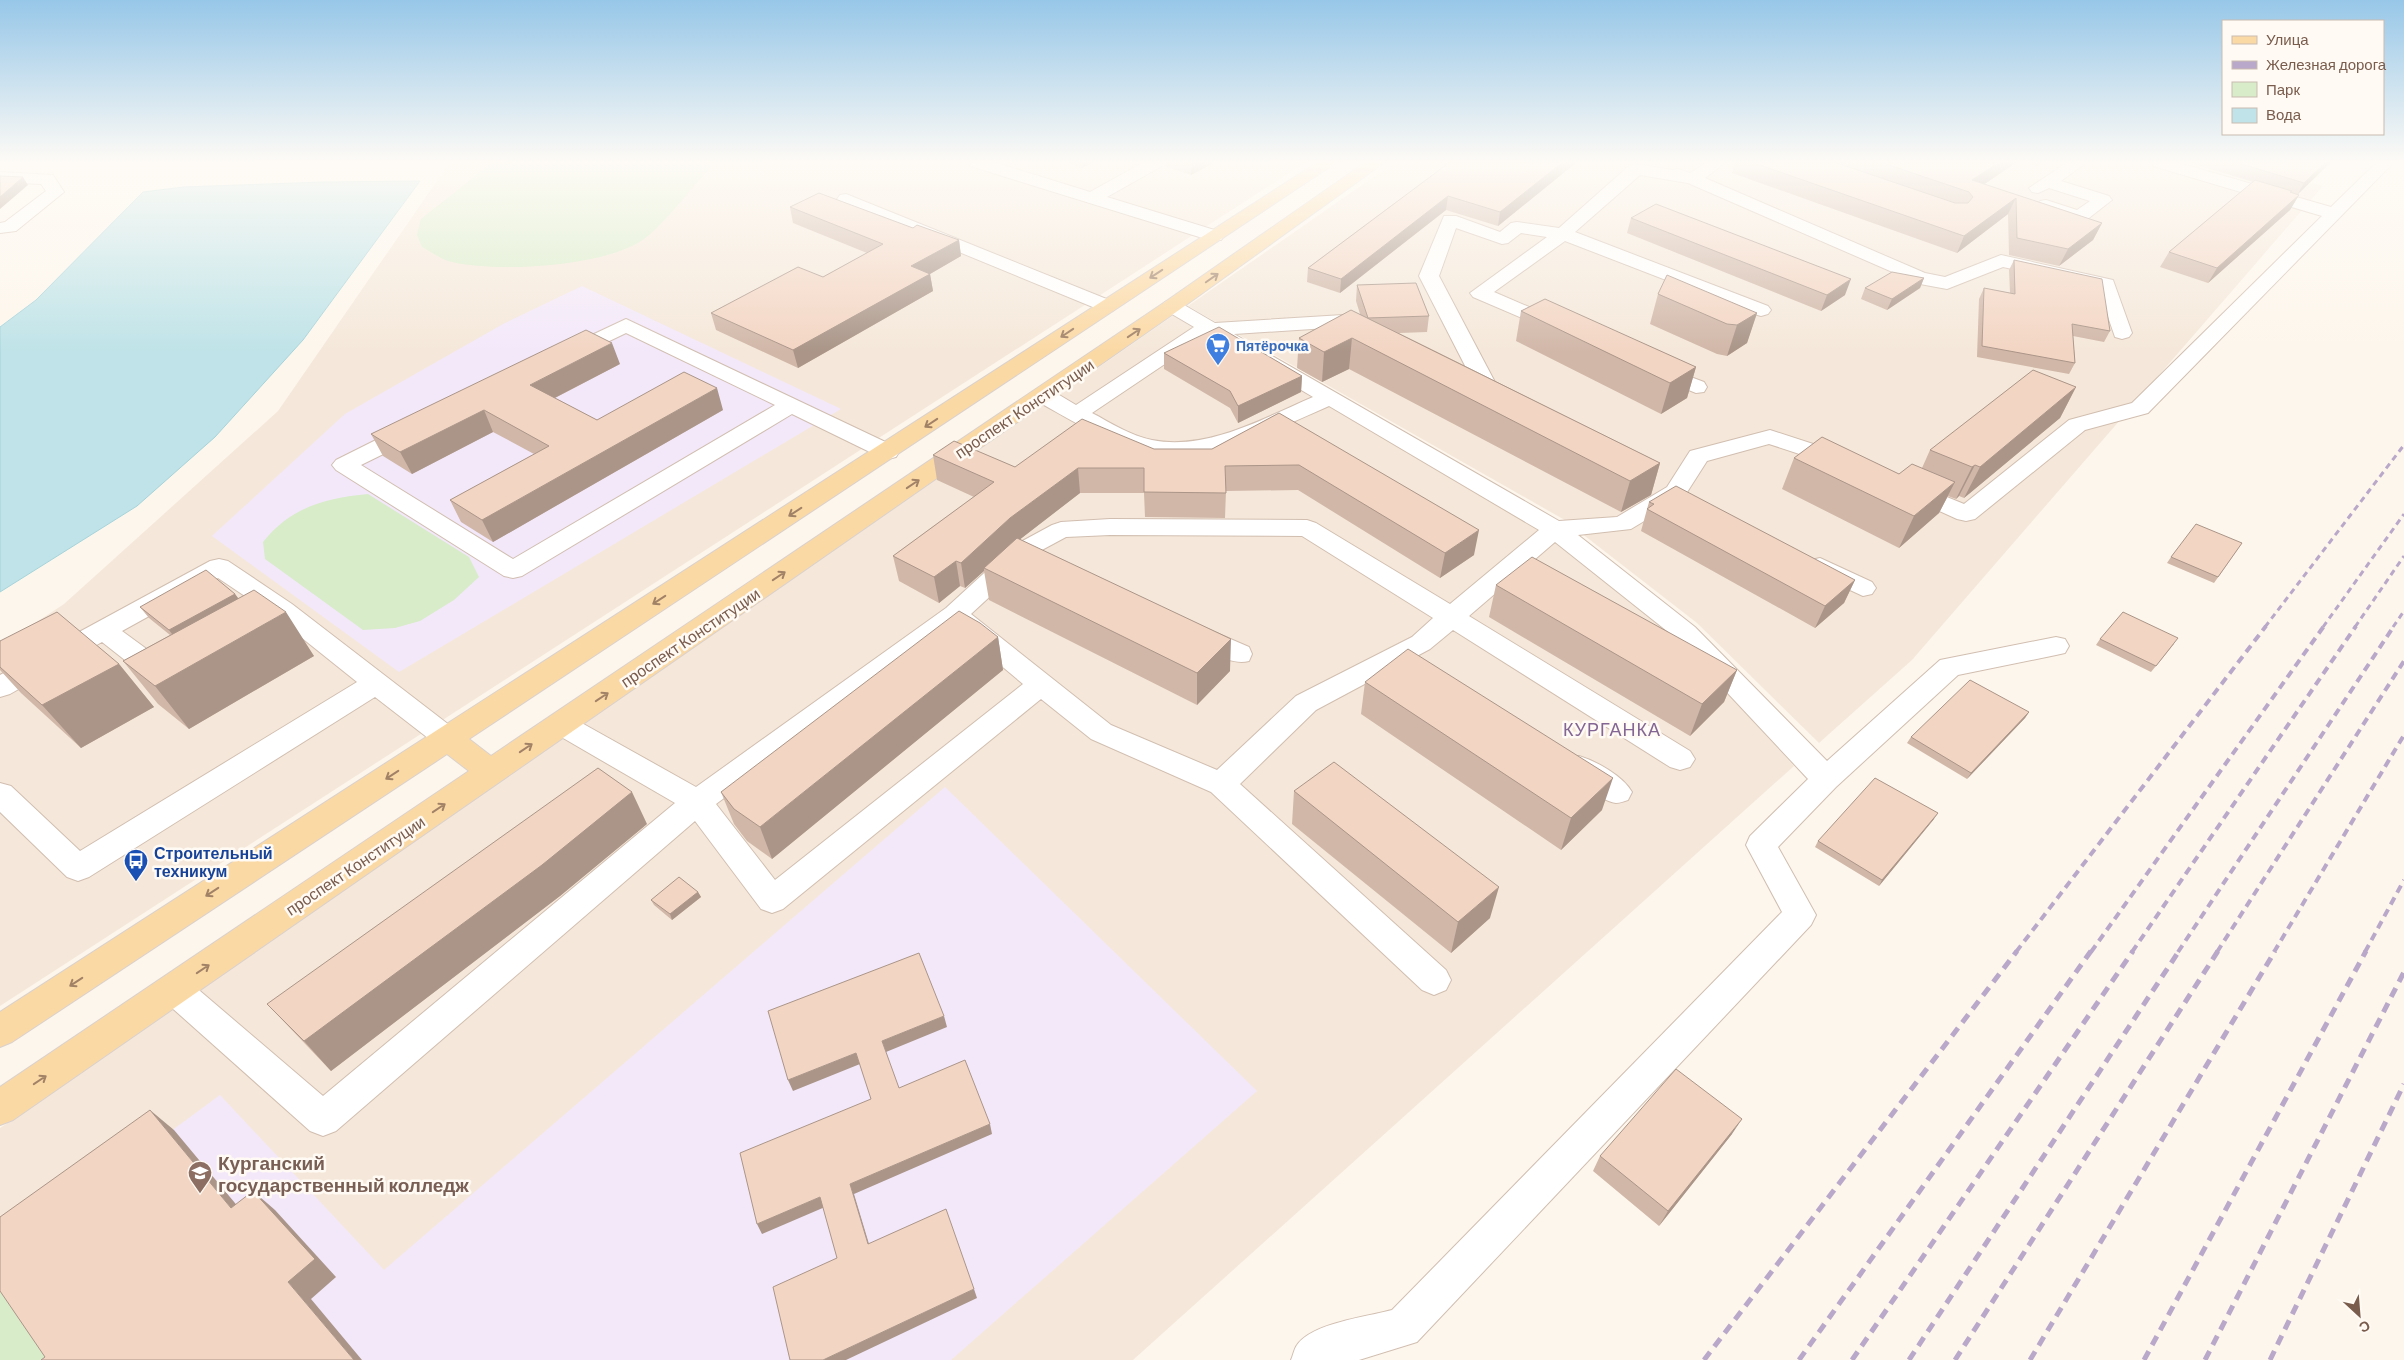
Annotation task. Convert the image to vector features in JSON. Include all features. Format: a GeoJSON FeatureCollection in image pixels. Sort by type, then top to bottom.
{"type":"FeatureCollection","features":[{"type":"Feature","properties":{"kind":"main road"},"geometry":{"type":"LineString","coordinates":[[0,1032],[1231,225]]}},
{"type":"Feature","properties":{"kind":"main road","name":"проспект Конституции"},"geometry":{"type":"LineString","coordinates":[[0,1108],[1043,395],[1286,225]]}},
{"type":"Feature","properties":{"kind":"main road"},"geometry":{"type":"LineString","coordinates":[[1130,291],[1172,306]]}},
{"type":"Feature","properties":{"kind":"main road"},"geometry":{"type":"LineString","coordinates":[[447,738],[491,772]]}},
{"type":"Feature","properties":{"kind":"lane"},"geometry":{"type":"LineString","coordinates":[[0,228],[10,228],[13,225]]}},
{"type":"Feature","properties":{"kind":"lane"},"geometry":{"type":"LineString","coordinates":[[912,225],[1107,306]]}},
{"type":"Feature","properties":{"kind":"lane"},"geometry":{"type":"LineString","coordinates":[[1181,225],[1215,236]]}},
{"type":"Feature","properties":{"kind":"lane"},"geometry":{"type":"LineString","coordinates":[[1448,225],[1429,276],[1486,388],[1521,407]]}},
{"type":"Feature","properties":{"kind":"lane"},"geometry":{"type":"LineString","coordinates":[[1465,225],[1502,239],[1517,227],[1563,234],[1761,310]]}},
{"type":"Feature","properties":{"kind":"lane"},"geometry":{"type":"LineString","coordinates":[[1570,332],[1480,293],[1573,225]]}},
{"type":"Feature","properties":{"kind":"lane"},"geometry":{"type":"LineString","coordinates":[[1799,225],[1920,278],[1947,283],[2001,261],[2106,284],[2122,333]]}},
{"type":"Feature","properties":{"kind":"lane"},"geometry":{"type":"LineString","coordinates":[[1888,480],[1966,514],[2077,425],[2140,408],[2323,225]]}},
{"type":"Feature","properties":{"kind":"lane"},"geometry":{"type":"LineString","coordinates":[[1172,306],[1555,530],[1686,633],[1826,779]]}},
{"type":"Feature","properties":{"kind":"lane"},"geometry":{"type":"LineString","coordinates":[[1078,413],[1209,328],[1343,322]]}},
{"type":"Feature","properties":{"kind":"lane"},"geometry":{"type":"LineString","coordinates":[[547,364],[626,325],[888,452]]}},
{"type":"Feature","properties":{"kind":"lane"},"geometry":{"type":"LineString","coordinates":[[1642,363],[1696,387]]}},
{"type":"Feature","properties":{"kind":"lane"},"geometry":{"type":"LineString","coordinates":[[1043,395],[1119,435],[1152,447],[1186,449],[1233,437],[1330,398]]}},
{"type":"Feature","properties":{"kind":"lane"},"geometry":{"type":"LineString","coordinates":[[432,421],[344,465],[513,570],[790,406]]}},
{"type":"Feature","properties":{"kind":"lane"},"geometry":{"type":"LineString","coordinates":[[1222,784],[1306,703],[1420,643],[1555,530],[1622,524],[1677,492],[1698,456],[1770,437],[1862,469]]}},
{"type":"Feature","properties":{"kind":"lane"},"geometry":{"type":"LineString","coordinates":[[174,989],[323,1119],[697,802],[955,614],[1024,551],[1060,530],[1110,527],[1306,528],[1680,759]]}},
{"type":"Feature","properties":{"kind":"lane"},"geometry":{"type":"LineString","coordinates":[[1024,551],[1051,564]]}},
{"type":"Feature","properties":{"kind":"lane"},"geometry":{"type":"LineString","coordinates":[[1801,556],[1863,588]]}},
{"type":"Feature","properties":{"kind":"lane"},"geometry":{"type":"LineString","coordinates":[[0,687],[218,567],[283,610],[447,738]]}},
{"type":"Feature","properties":{"kind":"lane"},"geometry":{"type":"LineString","coordinates":[[233,639],[283,610]]}},
{"type":"Feature","properties":{"kind":"lane"},"geometry":{"type":"LineString","coordinates":[[955,614],[1101,732],[1222,784],[1434,980]]}},
{"type":"Feature","properties":{"kind":"lane"},"geometry":{"type":"LineString","coordinates":[[1176,624],[1239,654]]}},
{"type":"Feature","properties":{"kind":"lane"},"geometry":{"type":"LineString","coordinates":[[103,630],[166,678],[183,668]]}},
{"type":"Feature","properties":{"kind":"lane"},"geometry":{"type":"LineString","coordinates":[[1312,1360],[1325,1348],[1403,1328],[1800,915],[1761,845],[1826,779],[1950,667],[2056,646]]}},
{"type":"Feature","properties":{"kind":"lane"},"geometry":{"type":"LineString","coordinates":[[1405,651],[1429,668]]}},
{"type":"Feature","properties":{"kind":"lane"},"geometry":{"type":"LineString","coordinates":[[0,794],[78,868],[376,683]]}},
{"type":"Feature","properties":{"kind":"lane"},"geometry":{"type":"LineString","coordinates":[[562,724],[697,802],[772,900],[1041,684]]}},
{"type":"Feature","properties":{"kind":"lane"},"geometry":{"type":"LineString","coordinates":[[1560,754],[1616,792]]}},
{"type":"Feature","properties":{"kind":"shaded area"},"geometry":{"type":"Polygon","coordinates":[[[406,225],[1208,225],[0,1006],[0,646],[64,604],[278,411],[406,225]]]}},
{"type":"Feature","properties":{"kind":"shaded area"},"geometry":{"type":"Polygon","coordinates":[[[1304,225],[2289,225],[1912,660],[1819,743],[1697,623],[1563,519],[1188,306],[1304,225]]]}},
{"type":"Feature","properties":{"kind":"shaded area"},"geometry":{"type":"Polygon","coordinates":[[[582,286],[841,409],[399,672],[212,536],[345,414],[503,324],[582,286]]]}},
{"type":"Feature","properties":{"kind":"shaded area"},"geometry":{"type":"Polygon","coordinates":[[[1174,315],[1536,528],[1679,641],[1794,766],[1133,1360],[0,1360],[0,1128],[1174,315]]]}},
{"type":"Feature","properties":{"kind":"shaded area"},"geometry":{"type":"Polygon","coordinates":[[[945,787],[1257,1091],[951,1360],[0,1360],[0,1257],[220,1095],[384,1270],[945,787]]]}},
{"type":"Feature","properties":{"kind":"green space"},"geometry":{"type":"Polygon","coordinates":[[[419,225],[659,225],[648,236],[631,246],[609,255],[554,265],[525,267],[497,267],[448,261],[422,247],[417,235],[419,225]]]}},
{"type":"Feature","properties":{"kind":"green space"},"geometry":{"type":"Polygon","coordinates":[[[368,494],[469,557],[479,577],[454,600],[420,621],[395,628],[363,630],[265,559],[263,542],[285,520],[297,512],[338,498],[368,494]]]}},
{"type":"Feature","properties":{"kind":"green space"},"geometry":{"type":"Polygon","coordinates":[[[0,1266],[66,1360],[0,1360],[0,1266]]]}},
{"type":"Feature","properties":{"kind":"water"},"geometry":{"type":"Polygon","coordinates":[[[110,225],[387,225],[303,340],[215,437],[137,506],[0,592],[0,327],[36,300],[110,225]]]}},
{"type":"Feature","properties":{"kind":"building"},"geometry":{"type":"Polygon","coordinates":[[[836,225],[906,225],[913,228],[918,225],[959,240],[911,266],[930,274],[793,350],[711,313],[798,267],[823,277],[883,244],[836,225]]]}},
{"type":"Feature","properties":{"kind":"building"},"geometry":{"type":"Polygon","coordinates":[[[1365,225],[1410,225],[1341,279],[1308,268],[1365,225]]]}},
{"type":"Feature","properties":{"kind":"building"},"geometry":{"type":"Polygon","coordinates":[[[1650,225],[1712,225],[1851,279],[1827,295],[1650,225]]]}},
{"type":"Feature","properties":{"kind":"building"},"geometry":{"type":"Polygon","coordinates":[[[1934,225],[1978,225],[1964,236],[1934,225]]]}},
{"type":"Feature","properties":{"kind":"building"},"geometry":{"type":"Polygon","coordinates":[[[2017,225],[2099,225],[2068,249],[2017,238],[2017,225]]]}},
{"type":"Feature","properties":{"kind":"building"},"geometry":{"type":"Polygon","coordinates":[[[2201,225],[2265,225],[2217,268],[2169,252],[2201,225]]]}},
{"type":"Feature","properties":{"kind":"building"},"geometry":{"type":"Polygon","coordinates":[[[2014,260],[2102,279],[2110,331],[2072,324],[2075,363],[1982,346],[1984,288],[2015,294],[2014,260]]]}},
{"type":"Feature","properties":{"kind":"building"},"geometry":{"type":"Polygon","coordinates":[[[1892,272],[1924,278],[1892,299],[1865,288],[1892,272]]]}},
{"type":"Feature","properties":{"kind":"building"},"geometry":{"type":"Polygon","coordinates":[[[1667,275],[1757,313],[1737,325],[1727,324],[1658,294],[1667,275]]]}},
{"type":"Feature","properties":{"kind":"building"},"geometry":{"type":"Polygon","coordinates":[[[1416,283],[1429,316],[1368,318],[1357,285],[1416,283]]]}},
{"type":"Feature","properties":{"kind":"building"},"geometry":{"type":"Polygon","coordinates":[[[1545,299],[1696,367],[1670,383],[1521,311],[1545,299]]]}},
{"type":"Feature","properties":{"kind":"building"},"geometry":{"type":"Polygon","coordinates":[[[1351,310],[1660,463],[1630,481],[1352,338],[1324,352],[1299,338],[1351,310]]]}},
{"type":"Feature","properties":{"kind":"building"},"geometry":{"type":"Polygon","coordinates":[[[1219,327],[1302,376],[1238,406],[1230,391],[1164,353],[1219,327]]]}},
{"type":"Feature","properties":{"kind":"building"},"geometry":{"type":"Polygon","coordinates":[[[586,330],[612,343],[530,385],[597,420],[684,372],[717,388],[482,520],[450,500],[549,446],[484,410],[400,452],[371,434],[586,330]]]}},
{"type":"Feature","properties":{"kind":"building"},"geometry":{"type":"Polygon","coordinates":[[[2033,370],[2076,387],[1980,467],[1975,465],[1972,467],[1930,450],[2033,370]]]}},
{"type":"Feature","properties":{"kind":"building"},"geometry":{"type":"Polygon","coordinates":[[[1279,413],[1479,530],[1445,553],[1299,465],[1225,466],[1226,493],[1144,492],[1144,468],[1078,468],[1010,518],[961,563],[956,561],[934,577],[893,556],[994,482],[933,455],[954,441],[1015,467],[1082,419],[1154,449],[1212,449],[1279,413]]]}},
{"type":"Feature","properties":{"kind":"building"},"geometry":{"type":"Polygon","coordinates":[[[1822,437],[1899,474],[1912,464],[1955,482],[1914,516],[1794,458],[1822,437]]]}},
{"type":"Feature","properties":{"kind":"building"},"geometry":{"type":"Polygon","coordinates":[[[1676,486],[1855,580],[1825,606],[1647,509],[1654,504],[1649,502],[1676,486]]]}},
{"type":"Feature","properties":{"kind":"building"},"geometry":{"type":"Polygon","coordinates":[[[2196,524],[2242,543],[2218,577],[2171,557],[2196,524]]]}},
{"type":"Feature","properties":{"kind":"building"},"geometry":{"type":"Polygon","coordinates":[[[1017,538],[1231,639],[1197,673],[984,568],[1017,538]]]}},
{"type":"Feature","properties":{"kind":"building"},"geometry":{"type":"Polygon","coordinates":[[[1532,557],[1737,670],[1702,704],[1496,585],[1532,557]]]}},
{"type":"Feature","properties":{"kind":"building"},"geometry":{"type":"Polygon","coordinates":[[[206,570],[235,594],[169,630],[140,607],[206,570]]]}},
{"type":"Feature","properties":{"kind":"building"},"geometry":{"type":"Polygon","coordinates":[[[254,590],[286,612],[155,686],[123,661],[254,590]]]}},
{"type":"Feature","properties":{"kind":"building"},"geometry":{"type":"Polygon","coordinates":[[[959,611],[980,623],[998,637],[760,827],[734,809],[721,792],[959,611]]]}},
{"type":"Feature","properties":{"kind":"building"},"geometry":{"type":"Polygon","coordinates":[[[57,612],[119,664],[42,705],[0,667],[0,641],[57,612]]]}},
{"type":"Feature","properties":{"kind":"building"},"geometry":{"type":"Polygon","coordinates":[[[2123,612],[2178,638],[2156,666],[2100,639],[2123,612]]]}},
{"type":"Feature","properties":{"kind":"building"},"geometry":{"type":"Polygon","coordinates":[[[1408,649],[1613,778],[1571,818],[1365,682],[1408,649]]]}},
{"type":"Feature","properties":{"kind":"building"},"geometry":{"type":"Polygon","coordinates":[[[1970,680],[2029,712],[1971,773],[1911,737],[1970,680]]]}},
{"type":"Feature","properties":{"kind":"building"},"geometry":{"type":"Polygon","coordinates":[[[1334,762],[1499,887],[1458,922],[1294,791],[1334,762]]]}},
{"type":"Feature","properties":{"kind":"building"},"geometry":{"type":"Polygon","coordinates":[[[598,768],[632,792],[542,865],[304,1041],[267,1004],[598,768]]]}},
{"type":"Feature","properties":{"kind":"building"},"geometry":{"type":"Polygon","coordinates":[[[1875,778],[1938,813],[1882,880],[1818,841],[1875,778]]]}},
{"type":"Feature","properties":{"kind":"building"},"geometry":{"type":"Polygon","coordinates":[[[679,877],[698,892],[670,914],[651,900],[679,877]]]}},
{"type":"Feature","properties":{"kind":"building"},"geometry":{"type":"Polygon","coordinates":[[[919,953],[944,1016],[882,1041],[899,1088],[965,1060],[990,1124],[850,1184],[868,1244],[946,1209],[974,1289],[823,1360],[790,1360],[773,1287],[837,1258],[820,1197],[757,1224],[740,1153],[871,1099],[856,1053],[788,1080],[768,1011],[919,953]]]}},
{"type":"Feature","properties":{"kind":"building"},"geometry":{"type":"Polygon","coordinates":[[[1676,1069],[1742,1119],[1668,1211],[1600,1156],[1676,1069]]]}},
{"type":"Feature","properties":{"kind":"building","name":"Курганский государственный колледж"},"geometry":{"type":"Polygon","coordinates":[[[150,1110],[231,1208],[253,1191],[315,1259],[288,1282],[354,1360],[41,1360],[45,1357],[0,1291],[0,1217],[150,1110]]]}},
{"type":"Feature","properties":{"kind":"railway"},"geometry":{"type":"LineString","coordinates":[[2265,627],[2404,445]]}},
{"type":"Feature","properties":{"kind":"railway"},"geometry":{"type":"LineString","coordinates":[[2323,627],[2404,514]]}},
{"type":"Feature","properties":{"kind":"railway"},"geometry":{"type":"LineString","coordinates":[[2355,627],[2404,556]]}},
{"type":"Feature","properties":{"kind":"railway"},"geometry":{"type":"LineString","coordinates":[[2393,627],[2404,611]]}},
{"type":"Feature","properties":{"kind":"railway"},"geometry":{"type":"LineString","coordinates":[[2016,952],[2266,626]]}},
{"type":"Feature","properties":{"kind":"railway"},"geometry":{"type":"LineString","coordinates":[[2091,952],[2324,626]]}},
{"type":"Feature","properties":{"kind":"railway"},"geometry":{"type":"LineString","coordinates":[[2132,952],[2356,626]]}},
{"type":"Feature","properties":{"kind":"railway"},"geometry":{"type":"LineString","coordinates":[[2178,952],[2394,626]]}},
{"type":"Feature","properties":{"kind":"railway"},"geometry":{"type":"LineString","coordinates":[[2217,952],[2404,661]]}},
{"type":"Feature","properties":{"kind":"railway"},"geometry":{"type":"LineString","coordinates":[[2274,952],[2404,735]]}},
{"type":"Feature","properties":{"kind":"railway"},"geometry":{"type":"LineString","coordinates":[[2365,952],[2404,880]]}},
{"type":"Feature","properties":{"kind":"railway"},"geometry":{"type":"LineString","coordinates":[[1704,1360],[2017,951]]}},
{"type":"Feature","properties":{"kind":"railway"},"geometry":{"type":"LineString","coordinates":[[1799,1360],[2091,951]]}},
{"type":"Feature","properties":{"kind":"railway"},"geometry":{"type":"LineString","coordinates":[[1852,1360],[2133,951]]}},
{"type":"Feature","properties":{"kind":"railway"},"geometry":{"type":"LineString","coordinates":[[1909,1360],[2179,951]]}},
{"type":"Feature","properties":{"kind":"railway"},"geometry":{"type":"LineString","coordinates":[[1955,1360],[2218,951]]}},
{"type":"Feature","properties":{"kind":"railway"},"geometry":{"type":"LineString","coordinates":[[2030,1360],[2275,951]]}},
{"type":"Feature","properties":{"kind":"railway"},"geometry":{"type":"LineString","coordinates":[[2144,1360],[2366,951]]}},
{"type":"Feature","properties":{"kind":"railway"},"geometry":{"type":"LineString","coordinates":[[2205,1360],[2404,972]]}},
{"type":"Feature","properties":{"kind":"railway"},"geometry":{"type":"LineString","coordinates":[[2270,1360],[2404,1084]]}},
{"type":"Feature","properties":{"kind":"place","name":"Пятёрочка"},"geometry":{"type":"Point","coordinates":[1218,366]}},
{"type":"Feature","properties":{"kind":"place","name":"Строительный техникум"},"geometry":{"type":"Point","coordinates":[136,882]}},
{"type":"Feature","properties":{"kind":"place","name":"Курганский государственный колледж"},"geometry":{"type":"Point","coordinates":[200,1194]}},
{"type":"Feature","properties":{"kind":"district","name":"КУРГАНКА"},"geometry":{"type":"Point","coordinates":[1612,729]}}]}
